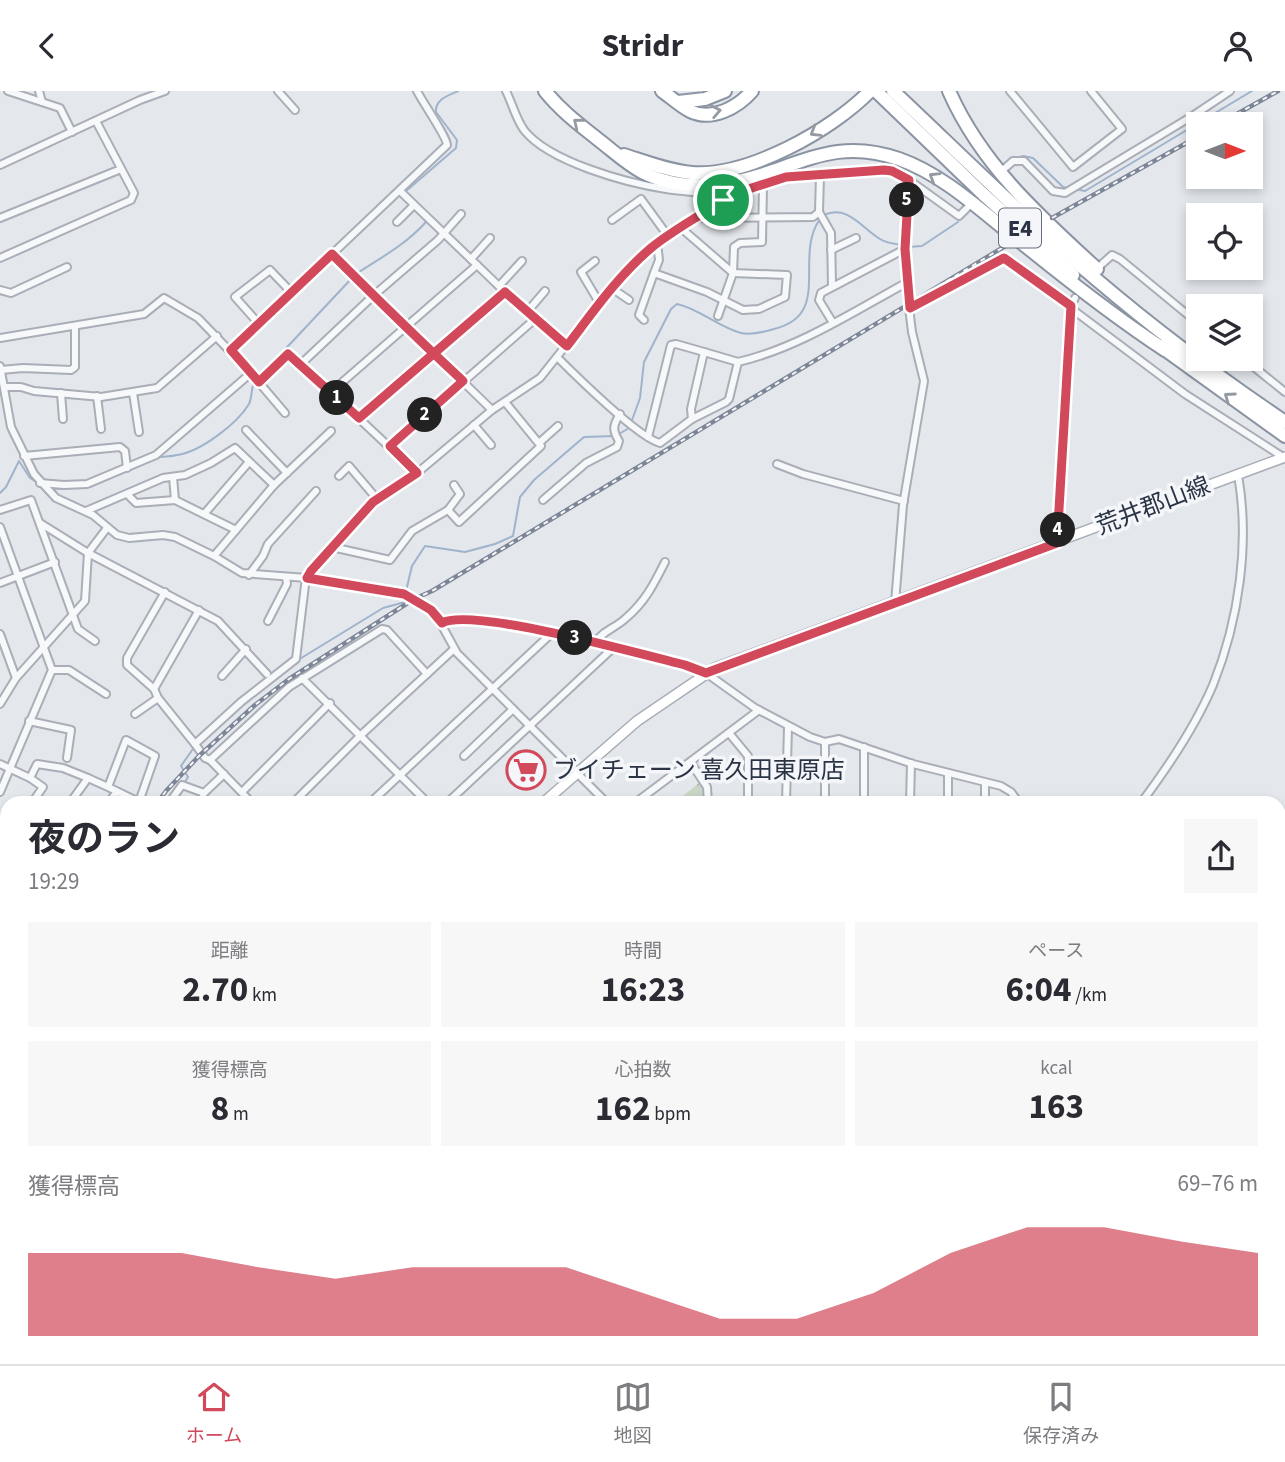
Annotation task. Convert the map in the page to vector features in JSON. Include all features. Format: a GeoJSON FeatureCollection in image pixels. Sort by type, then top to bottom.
{"type":"FeatureCollection","features":[{"type":"Feature","properties":{"kind":"highway"},"geometry":{"type":"LineString","coordinates":[[545,91],[560,110],[614,152],[657,179],[700,185],[744,180],[804,158],[831,152],[870,152],[900,159],[947,184],[1086,295],[1168,344]]}},
{"type":"Feature","properties":{"kind":"highway"},"geometry":{"type":"LineString","coordinates":[[662,91],[692,112],[714,113],[734,107],[752,91]]}},
{"type":"Feature","properties":{"kind":"highway"},"geometry":{"type":"LineString","coordinates":[[678,102],[705,99],[725,91]]}},
{"type":"Feature","properties":{"kind":"highway"},"geometry":{"type":"LineString","coordinates":[[614,152],[681,171],[732,169],[761,159],[806,137],[856,105],[870,91]]}},
{"type":"Feature","properties":{"kind":"highway"},"geometry":{"type":"LineString","coordinates":[[949,91],[976,142],[1016,193],[1139,305],[1168,344]]}},
{"type":"Feature","properties":{"kind":"highway","name":"E4"},"geometry":{"type":"LineString","coordinates":[[884,93],[1168,344],[1285,436]]}},
{"type":"Feature","properties":{"kind":"highway","name":"E4"},"geometry":{"type":"LineString","coordinates":[[1168,344],[1285,422]]}},
{"type":"Feature","properties":{"kind":"main road","name":"荒井郡山線"},"geometry":{"type":"LineString","coordinates":[[551,796],[637,721],[706,673],[1284,457]]}},
{"type":"Feature","properties":{"kind":"street"},"geometry":{"type":"LineString","coordinates":[[8,91],[60,108],[72,132]]}},
{"type":"Feature","properties":{"kind":"street"},"geometry":{"type":"LineString","coordinates":[[39,91],[42,102]]}},
{"type":"Feature","properties":{"kind":"street"},"geometry":{"type":"LineString","coordinates":[[0,165],[165,91]]}},
{"type":"Feature","properties":{"kind":"street"},"geometry":{"type":"LineString","coordinates":[[278,91],[295,110]]}},
{"type":"Feature","properties":{"kind":"street"},"geometry":{"type":"LineString","coordinates":[[231,350],[400,191],[447,143],[417,91]]}},
{"type":"Feature","properties":{"kind":"street"},"geometry":{"type":"LineString","coordinates":[[506,91],[523,128],[562,157],[614,178],[654,187],[713,195],[723,200]]}},
{"type":"Feature","properties":{"kind":"street"},"geometry":{"type":"LineString","coordinates":[[1010,91],[1073,167],[1122,129],[1091,91]]}},
{"type":"Feature","properties":{"kind":"street"},"geometry":{"type":"LineString","coordinates":[[1004,169],[1013,161],[1024,161],[1053,191],[1065,193],[1230,91]]}},
{"type":"Feature","properties":{"kind":"street"},"geometry":{"type":"LineString","coordinates":[[0,258],[131,200],[134,193],[96,121]]}},
{"type":"Feature","properties":{"kind":"street"},"geometry":{"type":"LineString","coordinates":[[0,218],[121,169]]}},
{"type":"Feature","properties":{"kind":"street"},"geometry":{"type":"LineString","coordinates":[[195,744],[241,702],[296,659],[307,578],[332,547],[377,499],[417,473],[492,410],[537,381],[558,359],[622,275],[657,243],[733,194],[786,177],[888,170],[909,180],[959,216],[968,208]]}},
{"type":"Feature","properties":{"kind":"street"},"geometry":{"type":"LineString","coordinates":[[820,175],[820,212],[831,231],[832,286]]}},
{"type":"Feature","properties":{"kind":"street"},"geometry":{"type":"LineString","coordinates":[[894,603],[904,501],[924,381],[912,332],[906,283],[909,180]]}},
{"type":"Feature","properties":{"kind":"street"},"geometry":{"type":"LineString","coordinates":[[718,316],[733,273],[735,246],[762,242],[763,184]]}},
{"type":"Feature","properties":{"kind":"street"},"geometry":{"type":"LineString","coordinates":[[400,191],[502,289],[567,346]]}},
{"type":"Feature","properties":{"kind":"street"},"geometry":{"type":"LineString","coordinates":[[612,220],[641,199],[668,236]]}},
{"type":"Feature","properties":{"kind":"street"},"geometry":{"type":"LineString","coordinates":[[397,222],[414,205]]}},
{"type":"Feature","properties":{"kind":"street"},"geometry":{"type":"LineString","coordinates":[[697,218],[813,217],[820,212]]}},
{"type":"Feature","properties":{"kind":"street"},"geometry":{"type":"LineString","coordinates":[[301,364],[444,233],[461,214]]}},
{"type":"Feature","properties":{"kind":"street"},"geometry":{"type":"LineString","coordinates":[[654,273],[707,292],[748,311],[785,297],[786,274],[733,273],[681,228]]}},
{"type":"Feature","properties":{"kind":"street"},"geometry":{"type":"LineString","coordinates":[[331,392],[474,262],[490,238]]}},
{"type":"Feature","properties":{"kind":"street"},"geometry":{"type":"LineString","coordinates":[[831,250],[856,238]]}},
{"type":"Feature","properties":{"kind":"street"},"geometry":{"type":"LineString","coordinates":[[644,320],[639,315],[659,260],[657,243]]}},
{"type":"Feature","properties":{"kind":"street"},"geometry":{"type":"LineString","coordinates":[[833,323],[819,300],[821,293],[905,249]]}},
{"type":"Feature","properties":{"kind":"street"},"geometry":{"type":"LineString","coordinates":[[332,254],[492,410]]}},
{"type":"Feature","properties":{"kind":"street"},"geometry":{"type":"LineString","coordinates":[[1102,264],[1112,255],[1120,259],[1186,313]]}},
{"type":"Feature","properties":{"kind":"street"},"geometry":{"type":"LineString","coordinates":[[910,308],[1004,258],[1185,394],[1284,457]]}},
{"type":"Feature","properties":{"kind":"street"},"geometry":{"type":"LineString","coordinates":[[359,418],[502,289],[522,261]]}},
{"type":"Feature","properties":{"kind":"street"},"geometry":{"type":"LineString","coordinates":[[595,261],[581,272],[600,304]]}},
{"type":"Feature","properties":{"kind":"street"},"geometry":{"type":"LineString","coordinates":[[0,291],[11,293],[66,267]]}},
{"type":"Feature","properties":{"kind":"street"},"geometry":{"type":"LineString","coordinates":[[259,324],[235,297],[270,270],[292,293]]}},
{"type":"Feature","properties":{"kind":"street"},"geometry":{"type":"LineString","coordinates":[[648,437],[670,346],[676,344],[738,362],[763,356],[833,323],[906,283]]}},
{"type":"Feature","properties":{"kind":"street"},"geometry":{"type":"LineString","coordinates":[[613,289],[629,300]]}},
{"type":"Feature","properties":{"kind":"street"},"geometry":{"type":"LineString","coordinates":[[527,312],[545,291]]}},
{"type":"Feature","properties":{"kind":"street"},"geometry":{"type":"LineString","coordinates":[[0,338],[144,314],[164,298],[198,318],[217,336],[285,413]]}},
{"type":"Feature","properties":{"kind":"street"},"geometry":{"type":"LineString","coordinates":[[1057,543],[1071,306],[1075,298]]}},
{"type":"Feature","properties":{"kind":"street"},"geometry":{"type":"LineString","coordinates":[[390,446],[535,319]]}},
{"type":"Feature","properties":{"kind":"street"},"geometry":{"type":"LineString","coordinates":[[75,326],[75,367],[71,370],[1,368],[5,387],[2,402],[24,456],[40,483],[57,498],[86,512],[124,538],[163,535],[175,537],[214,556],[235,571],[249,575],[307,578],[404,594],[431,610],[442,623],[454,649],[600,796]]}},
{"type":"Feature","properties":{"kind":"street"},"geometry":{"type":"LineString","coordinates":[[5,387],[97,396],[132,393],[162,386],[217,336]]}},
{"type":"Feature","properties":{"kind":"street"},"geometry":{"type":"LineString","coordinates":[[692,419],[691,409],[704,352]]}},
{"type":"Feature","properties":{"kind":"street"},"geometry":{"type":"LineString","coordinates":[[259,382],[288,354],[417,473]]}},
{"type":"Feature","properties":{"kind":"street"},"geometry":{"type":"LineString","coordinates":[[558,359],[620,414],[648,437],[660,443],[692,419],[729,399],[738,362]]}},
{"type":"Feature","properties":{"kind":"street"},"geometry":{"type":"LineString","coordinates":[[1259,371],[1285,392]]}},
{"type":"Feature","properties":{"kind":"street"},"geometry":{"type":"LineString","coordinates":[[40,483],[87,484],[156,455],[251,373]]}},
{"type":"Feature","properties":{"kind":"street"},"geometry":{"type":"LineString","coordinates":[[61,393],[63,419]]}},
{"type":"Feature","properties":{"kind":"street"},"geometry":{"type":"LineString","coordinates":[[132,393],[139,432]]}},
{"type":"Feature","properties":{"kind":"street"},"geometry":{"type":"LineString","coordinates":[[97,396],[101,429]]}},
{"type":"Feature","properties":{"kind":"street"},"geometry":{"type":"LineString","coordinates":[[448,510],[459,522],[541,446],[505,402]]}},
{"type":"Feature","properties":{"kind":"street"},"geometry":{"type":"LineString","coordinates":[[542,500],[586,463],[617,447],[613,426],[620,414]]}},
{"type":"Feature","properties":{"kind":"street"},"geometry":{"type":"LineString","coordinates":[[474,425],[491,445]]}},
{"type":"Feature","properties":{"kind":"street"},"geometry":{"type":"LineString","coordinates":[[539,443],[558,426]]}},
{"type":"Feature","properties":{"kind":"street"},"geometry":{"type":"LineString","coordinates":[[246,430],[287,473]]}},
{"type":"Feature","properties":{"kind":"street"},"geometry":{"type":"LineString","coordinates":[[214,556],[274,485],[331,431]]}},
{"type":"Feature","properties":{"kind":"street"},"geometry":{"type":"LineString","coordinates":[[24,456],[120,447],[124,451],[127,468]]}},
{"type":"Feature","properties":{"kind":"street"},"geometry":{"type":"LineString","coordinates":[[86,512],[163,478],[194,471],[235,448],[274,485]]}},
{"type":"Feature","properties":{"kind":"street"},"geometry":{"type":"LineString","coordinates":[[205,513],[249,462]]}},
{"type":"Feature","properties":{"kind":"street"},"geometry":{"type":"LineString","coordinates":[[777,464],[803,474],[904,501]]}},
{"type":"Feature","properties":{"kind":"street"},"geometry":{"type":"LineString","coordinates":[[339,476],[349,466],[377,499]]}},
{"type":"Feature","properties":{"kind":"street"},"geometry":{"type":"LineString","coordinates":[[1146,796],[1195,721],[1213,685],[1235,616],[1243,509],[1238,475]]}},
{"type":"Feature","properties":{"kind":"street"},"geometry":{"type":"LineString","coordinates":[[173,477],[175,500]]}},
{"type":"Feature","properties":{"kind":"street"},"geometry":{"type":"LineString","coordinates":[[332,547],[390,560],[412,531],[448,510],[460,494],[454,485]]}},
{"type":"Feature","properties":{"kind":"street"},"geometry":{"type":"LineString","coordinates":[[249,575],[268,544],[316,491]]}},
{"type":"Feature","properties":{"kind":"street"},"geometry":{"type":"LineString","coordinates":[[128,495],[136,503],[175,500],[236,530]]}},
{"type":"Feature","properties":{"kind":"street"},"geometry":{"type":"LineString","coordinates":[[0,510],[31,500],[78,629],[95,641]]}},
{"type":"Feature","properties":{"kind":"street"},"geometry":{"type":"LineString","coordinates":[[40,523],[88,553],[218,621],[267,674]]}},
{"type":"Feature","properties":{"kind":"street"},"geometry":{"type":"LineString","coordinates":[[0,527],[52,670],[0,792]]}},
{"type":"Feature","properties":{"kind":"street"},"geometry":{"type":"LineString","coordinates":[[0,704],[16,678],[72,612],[85,601],[88,553],[107,528]]}},
{"type":"Feature","properties":{"kind":"street"},"geometry":{"type":"LineString","coordinates":[[0,583],[55,562]]}},
{"type":"Feature","properties":{"kind":"street"},"geometry":{"type":"LineString","coordinates":[[595,643],[600,635],[624,621],[641,604],[652,589],[665,562]]}},
{"type":"Feature","properties":{"kind":"street"},"geometry":{"type":"LineString","coordinates":[[268,621],[287,584],[286,577]]}},
{"type":"Feature","properties":{"kind":"street"},"geometry":{"type":"LineString","coordinates":[[165,592],[127,658],[127,665],[154,689],[201,754],[246,796]]}},
{"type":"Feature","properties":{"kind":"street"},"geometry":{"type":"LineString","coordinates":[[154,689],[200,610]]}},
{"type":"Feature","properties":{"kind":"street"},"geometry":{"type":"LineString","coordinates":[[442,623],[448,620],[465,620],[552,633],[685,665],[706,673],[788,727],[825,742],[839,739],[948,774],[1001,786],[1014,796]]}},
{"type":"Feature","properties":{"kind":"street"},"geometry":{"type":"LineString","coordinates":[[210,760],[261,711],[302,678],[382,629],[387,629],[427,674]]}},
{"type":"Feature","properties":{"kind":"street"},"geometry":{"type":"LineString","coordinates":[[378,796],[491,687],[552,633]]}},
{"type":"Feature","properties":{"kind":"street"},"geometry":{"type":"LineString","coordinates":[[0,634],[16,678]]}},
{"type":"Feature","properties":{"kind":"street"},"geometry":{"type":"LineString","coordinates":[[455,796],[614,647]]}},
{"type":"Feature","properties":{"kind":"street"},"geometry":{"type":"LineString","coordinates":[[222,676],[246,649]]}},
{"type":"Feature","properties":{"kind":"street"},"geometry":{"type":"LineString","coordinates":[[300,796],[454,649]]}},
{"type":"Feature","properties":{"kind":"street"},"geometry":{"type":"LineString","coordinates":[[52,670],[69,670],[106,694]]}},
{"type":"Feature","properties":{"kind":"street"},"geometry":{"type":"LineString","coordinates":[[302,678],[421,796]]}},
{"type":"Feature","properties":{"kind":"street"},"geometry":{"type":"LineString","coordinates":[[135,714],[158,698]]}},
{"type":"Feature","properties":{"kind":"street"},"geometry":{"type":"LineString","coordinates":[[242,792],[330,703]]}},
{"type":"Feature","properties":{"kind":"street"},"geometry":{"type":"LineString","coordinates":[[464,756],[513,709]]}},
{"type":"Feature","properties":{"kind":"street"},"geometry":{"type":"LineString","coordinates":[[645,796],[759,710]]}},
{"type":"Feature","properties":{"kind":"street"},"geometry":{"type":"LineString","coordinates":[[29,720],[71,730],[67,758]]}},
{"type":"Feature","properties":{"kind":"street"},"geometry":{"type":"LineString","coordinates":[[786,796],[788,727]]}},
{"type":"Feature","properties":{"kind":"street"},"geometry":{"type":"LineString","coordinates":[[729,733],[748,756],[748,796]]}},
{"type":"Feature","properties":{"kind":"street"},"geometry":{"type":"LineString","coordinates":[[108,787],[126,740],[155,756],[141,796]]}},
{"type":"Feature","properties":{"kind":"street"},"geometry":{"type":"LineString","coordinates":[[825,742],[825,796]]}},
{"type":"Feature","properties":{"kind":"street"},"geometry":{"type":"LineString","coordinates":[[864,747],[864,796]]}},
{"type":"Feature","properties":{"kind":"street"},"geometry":{"type":"LineString","coordinates":[[691,763],[707,787],[708,796]]}},
{"type":"Feature","properties":{"kind":"street"},"geometry":{"type":"LineString","coordinates":[[910,796],[911,763]]}},
{"type":"Feature","properties":{"kind":"street"},"geometry":{"type":"LineString","coordinates":[[0,764],[43,787],[37,796]]}},
{"type":"Feature","properties":{"kind":"street"},"geometry":{"type":"LineString","coordinates":[[30,778],[37,764],[63,768],[127,796]]}},
{"type":"Feature","properties":{"kind":"street"},"geometry":{"type":"LineString","coordinates":[[203,796],[224,774]]}},
{"type":"Feature","properties":{"kind":"street"},"geometry":{"type":"LineString","coordinates":[[948,774],[948,796]]}},
{"type":"Feature","properties":{"kind":"street"},"geometry":{"type":"LineString","coordinates":[[75,796],[88,778]]}},
{"type":"Feature","properties":{"kind":"street"},"geometry":{"type":"LineString","coordinates":[[985,783],[985,796]]}},
{"type":"Feature","properties":{"kind":"street"},"geometry":{"type":"LineString","coordinates":[[175,796],[184,785],[204,793]]}},
{"type":"Feature","properties":{"kind":"street"},"geometry":{"type":"LineString","coordinates":[[114,796],[117,792]]}},
{"type":"Feature","properties":{"kind":"green space"},"geometry":{"type":"Polygon","coordinates":[[[699,783],[704,789],[704,796],[683,796],[699,783]]]}},
{"type":"Feature","properties":{"kind":"waterway"},"geometry":{"type":"LineString","coordinates":[[407,194],[405,192],[456,148],[457,140],[436,112],[436,108],[446,96],[458,91]]}},
{"type":"Feature","properties":{"kind":"waterway"},"geometry":{"type":"LineString","coordinates":[[1075,189],[1085,191],[1252,91]]}},
{"type":"Feature","properties":{"kind":"waterway"},"geometry":{"type":"LineString","coordinates":[[1020,157],[1033,158],[1063,187],[1069,188]]}},
{"type":"Feature","properties":{"kind":"waterway"},"geometry":{"type":"LineString","coordinates":[[824,215],[832,212],[847,215],[882,240],[902,245]]}},
{"type":"Feature","properties":{"kind":"waterway"},"geometry":{"type":"LineString","coordinates":[[356,274],[410,237],[426,222],[422,216]]}},
{"type":"Feature","properties":{"kind":"waterway"},"geometry":{"type":"LineString","coordinates":[[631,423],[640,398],[644,362],[671,309],[677,304],[745,334],[774,329],[792,322],[802,311],[807,298],[810,250],[820,219]]}},
{"type":"Feature","properties":{"kind":"waterway"},"geometry":{"type":"LineString","coordinates":[[908,247],[922,246],[958,222]]}},
{"type":"Feature","properties":{"kind":"waterway"},"geometry":{"type":"LineString","coordinates":[[260,376],[352,278]]}},
{"type":"Feature","properties":{"kind":"waterway"},"geometry":{"type":"LineString","coordinates":[[155,458],[186,453],[217,436],[236,420],[249,404],[254,383]]}},
{"type":"Feature","properties":{"kind":"waterway"},"geometry":{"type":"LineString","coordinates":[[619,434],[629,428]]}},
{"type":"Feature","properties":{"kind":"waterway"},"geometry":{"type":"LineString","coordinates":[[406,591],[412,566],[425,546],[465,552],[513,536],[520,497],[534,480],[584,437],[614,436]]}},
{"type":"Feature","properties":{"kind":"waterway"},"geometry":{"type":"LineString","coordinates":[[0,493],[19,461],[30,478],[38,483]]}},
{"type":"Feature","properties":{"kind":"waterway"},"geometry":{"type":"LineString","coordinates":[[50,488],[90,487],[147,462]]}},
{"type":"Feature","properties":{"kind":"waterway"},"geometry":{"type":"LineString","coordinates":[[298,660],[383,608],[405,602],[405,597]]}},
{"type":"Feature","properties":{"kind":"waterway"},"geometry":{"type":"LineString","coordinates":[[185,782],[188,777],[181,766],[195,746]]}},
{"type":"Feature","properties":{"kind":"railway"},"geometry":{"type":"LineString","coordinates":[[1240,112],[1278,91]]}},
{"type":"Feature","properties":{"kind":"railway"},"geometry":{"type":"LineString","coordinates":[[1052,218],[1186,143]]}},
{"type":"Feature","properties":{"kind":"railway"},"geometry":{"type":"LineString","coordinates":[[162,796],[199,756],[255,705],[289,679],[414,599],[432,591],[1012,242]]}},
{"type":"Feature","properties":{"kind":"place","name":"ブイチェーン 喜久田東原店"},"geometry":{"type":"Point","coordinates":[526,770]}},
{"type":"Feature","properties":{"kind":"route"},"geometry":{"type":"LineString","coordinates":[[723,200],[668,236],[638,260],[622,275],[567,346],[505,292],[433,353],[359,418],[288,354],[259,382],[231,350],[332,254],[373,296],[406,326],[433,353],[463,381],[390,446],[417,473],[373,502],[307,578],[404,594],[435,613],[442,623],[457,619],[516,626],[645,654],[706,673],[1057,543],[1071,306],[1004,258],[910,308],[905,249],[909,180],[892,171],[786,177],[733,194],[723,200]]}}]}
